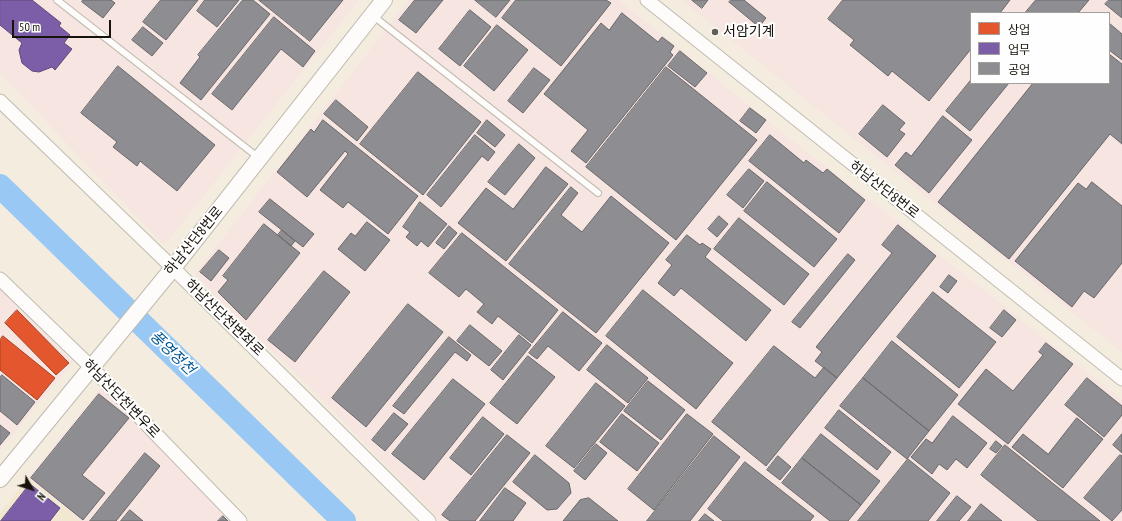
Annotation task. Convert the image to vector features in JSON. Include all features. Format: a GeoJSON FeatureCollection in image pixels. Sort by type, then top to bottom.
{"type":"FeatureCollection","features":[{"type":"Feature","properties":{"kind":"street","name":"하남산단8번로"},"geometry":{"type":"LineString","coordinates":[[0,479],[169,272],[384,0]]}},
{"type":"Feature","properties":{"kind":"street","name":"하남산단8번로"},"geometry":{"type":"LineString","coordinates":[[647,0],[1122,379]]}},
{"type":"Feature","properties":{"kind":"street","name":"하남산단천변좌로"},"geometry":{"type":"LineString","coordinates":[[0,102],[169,272],[429,521]]}},
{"type":"Feature","properties":{"kind":"street","name":"하남산단천변우로"},"geometry":{"type":"LineString","coordinates":[[0,279],[95,363],[240,521]]}},
{"type":"Feature","properties":{"kind":"lane"},"geometry":{"type":"LineString","coordinates":[[58,0],[259,158]]}},
{"type":"Feature","properties":{"kind":"lane"},"geometry":{"type":"LineString","coordinates":[[372,15],[598,193]]}},
{"type":"Feature","properties":{"kind":"shaded area"},"geometry":{"type":"Polygon","coordinates":[[[0,0],[359,0],[165,244],[159,240],[0,73],[0,0]]]}},
{"type":"Feature","properties":{"kind":"shaded area"},"geometry":{"type":"Polygon","coordinates":[[[409,0],[619,0],[795,143],[898,222],[1122,400],[1122,521],[441,521],[307,384],[224,305],[195,274],[409,0]]]}},
{"type":"Feature","properties":{"kind":"shaded area"},"geometry":{"type":"Polygon","coordinates":[[[682,0],[1122,0],[1122,352],[848,134],[682,0]]]}},
{"type":"Feature","properties":{"kind":"shaded area"},"geometry":{"type":"Polygon","coordinates":[[[0,288],[73,362],[0,450],[0,288]]]}},
{"type":"Feature","properties":{"kind":"shaded area"},"geometry":{"type":"Polygon","coordinates":[[[101,388],[232,521],[81,521],[28,478],[101,388]]]}},
{"type":"Feature","properties":{"kind":"shaded area"},"geometry":{"type":"Polygon","coordinates":[[[28,478],[81,521],[0,521],[0,513],[28,478]]]}},
{"type":"Feature","properties":{"kind":"building: 상업"},"geometry":{"type":"Polygon","coordinates":[[[17,310],[69,363],[56,375],[5,323],[17,310]]]}},
{"type":"Feature","properties":{"kind":"building: 상업"},"geometry":{"type":"Polygon","coordinates":[[[3,336],[55,378],[37,400],[0,370],[0,340],[3,336]]]}},
{"type":"Feature","properties":{"kind":"building: 업무"},"geometry":{"type":"Polygon","coordinates":[[[0,0],[32,0],[61,23],[59,26],[70,35],[64,43],[72,49],[55,70],[52,67],[39,72],[32,71],[22,63],[19,50],[22,43],[0,25],[0,0]]]}},
{"type":"Feature","properties":{"kind":"building: 업무"},"geometry":{"type":"Polygon","coordinates":[[[30,484],[60,508],[50,521],[1,521],[30,484]]]}},
{"type":"Feature","properties":{"kind":"building: 공업"},"geometry":{"type":"Polygon","coordinates":[[[83,0],[111,0],[115,3],[103,18],[82,2],[83,0]]]}},
{"type":"Feature","properties":{"kind":"building: 공업"},"geometry":{"type":"Polygon","coordinates":[[[161,0],[198,0],[166,40],[143,22],[161,0]]]}},
{"type":"Feature","properties":{"kind":"building: 공업"},"geometry":{"type":"Polygon","coordinates":[[[205,0],[239,0],[217,27],[197,11],[205,0]]]}},
{"type":"Feature","properties":{"kind":"building: 공업"},"geometry":{"type":"Polygon","coordinates":[[[243,0],[253,0],[270,14],[201,100],[180,83],[200,57],[198,55],[243,0]]]}},
{"type":"Feature","properties":{"kind":"building: 공업"},"geometry":{"type":"Polygon","coordinates":[[[259,0],[343,0],[310,41],[259,0]]]}},
{"type":"Feature","properties":{"kind":"building: 공업"},"geometry":{"type":"Polygon","coordinates":[[[415,0],[443,0],[416,33],[399,20],[415,0]]]}},
{"type":"Feature","properties":{"kind":"building: 공업"},"geometry":{"type":"Polygon","coordinates":[[[475,0],[510,0],[496,17],[475,0]]]}},
{"type":"Feature","properties":{"kind":"building: 공업"},"geometry":{"type":"Polygon","coordinates":[[[516,0],[606,0],[611,3],[561,66],[502,18],[516,0]]]}},
{"type":"Feature","properties":{"kind":"building: 공업"},"geometry":{"type":"Polygon","coordinates":[[[692,0],[708,0],[702,8],[692,0]]]}},
{"type":"Feature","properties":{"kind":"building: 공업"},"geometry":{"type":"Polygon","coordinates":[[[731,0],[744,0],[766,18],[759,27],[729,2],[731,0]]]}},
{"type":"Feature","properties":{"kind":"building: 공업"},"geometry":{"type":"Polygon","coordinates":[[[843,0],[1010,0],[1001,12],[970,12],[970,50],[929,101],[892,71],[888,76],[850,45],[854,40],[828,19],[843,0]]]}},
{"type":"Feature","properties":{"kind":"building: 공업"},"geometry":{"type":"Polygon","coordinates":[[[1036,0],[1089,0],[1079,12],[1026,12],[1036,0]]]}},
{"type":"Feature","properties":{"kind":"building: 공업"},"geometry":{"type":"Polygon","coordinates":[[[1109,0],[1122,0],[1122,18],[1105,4],[1109,0]]]}},
{"type":"Feature","properties":{"kind":"building: 공업"},"geometry":{"type":"Polygon","coordinates":[[[470,10],[491,27],[460,66],[439,49],[470,10]]]}},
{"type":"Feature","properties":{"kind":"building: 공업"},"geometry":{"type":"Polygon","coordinates":[[[622,13],[658,42],[662,37],[674,46],[670,52],[673,55],[586,163],[571,151],[588,130],[544,94],[601,23],[609,30],[622,13]]]}},
{"type":"Feature","properties":{"kind":"building: 공업"},"geometry":{"type":"Polygon","coordinates":[[[274,17],[315,51],[303,67],[281,49],[232,110],[212,94],[274,17]]]}},
{"type":"Feature","properties":{"kind":"building: 공업"},"geometry":{"type":"Polygon","coordinates":[[[1110,24],[1122,34],[1122,60],[1110,51],[1110,24]]]}},
{"type":"Feature","properties":{"kind":"building: 공업"},"geometry":{"type":"Polygon","coordinates":[[[497,25],[528,50],[494,91],[464,66],[497,25]]]}},
{"type":"Feature","properties":{"kind":"building: 공업"},"geometry":{"type":"Polygon","coordinates":[[[143,27],[163,43],[152,56],[132,40],[143,27]]]}},
{"type":"Feature","properties":{"kind":"building: 공업"},"geometry":{"type":"Polygon","coordinates":[[[680,51],[707,73],[695,87],[668,66],[680,51]]]}},
{"type":"Feature","properties":{"kind":"building: 공업"},"geometry":{"type":"Polygon","coordinates":[[[1110,55],[1122,64],[1122,144],[1110,134],[1009,259],[938,202],[1032,84],[1110,84],[1110,55]]]}},
{"type":"Feature","properties":{"kind":"building: 공업"},"geometry":{"type":"Polygon","coordinates":[[[118,66],[215,145],[177,191],[140,161],[137,166],[113,147],[117,142],[81,113],[118,66]]]}},
{"type":"Feature","properties":{"kind":"building: 공업"},"geometry":{"type":"Polygon","coordinates":[[[666,67],[757,140],[676,240],[586,167],[666,67]]]}},
{"type":"Feature","properties":{"kind":"building: 공업"},"geometry":{"type":"Polygon","coordinates":[[[534,68],[550,80],[523,113],[508,101],[534,68]]]}},
{"type":"Feature","properties":{"kind":"building: 공업"},"geometry":{"type":"Polygon","coordinates":[[[418,72],[481,122],[423,195],[360,144],[418,72]]]}},
{"type":"Feature","properties":{"kind":"building: 공업"},"geometry":{"type":"Polygon","coordinates":[[[970,81],[970,84],[1008,84],[970,131],[946,111],[970,81]]]}},
{"type":"Feature","properties":{"kind":"building: 공업"},"geometry":{"type":"Polygon","coordinates":[[[336,100],[368,127],[357,141],[324,114],[336,100]]]}},
{"type":"Feature","properties":{"kind":"building: 공업"},"geometry":{"type":"Polygon","coordinates":[[[883,105],[905,123],[899,130],[905,134],[887,157],[859,134],[883,105]]]}},
{"type":"Feature","properties":{"kind":"building: 공업"},"geometry":{"type":"Polygon","coordinates":[[[750,108],[766,120],[756,133],[740,121],[750,108]]]}},
{"type":"Feature","properties":{"kind":"building: 공업"},"geometry":{"type":"Polygon","coordinates":[[[943,116],[972,140],[929,193],[895,165],[906,152],[911,156],[943,116]]]}},
{"type":"Feature","properties":{"kind":"building: 공업"},"geometry":{"type":"Polygon","coordinates":[[[323,120],[418,196],[388,234],[348,202],[343,208],[320,190],[348,154],[345,151],[307,197],[277,172],[311,129],[314,132],[323,120]]]}},
{"type":"Feature","properties":{"kind":"building: 공업"},"geometry":{"type":"Polygon","coordinates":[[[487,120],[505,135],[495,147],[477,133],[487,120]]]}},
{"type":"Feature","properties":{"kind":"building: 공업"},"geometry":{"type":"Polygon","coordinates":[[[475,135],[495,152],[488,161],[482,156],[441,207],[427,195],[475,135]]]}},
{"type":"Feature","properties":{"kind":"building: 공업"},"geometry":{"type":"Polygon","coordinates":[[[770,135],[804,163],[806,160],[823,173],[827,169],[865,200],[839,233],[749,161],[770,135]]]}},
{"type":"Feature","properties":{"kind":"building: 공업"},"geometry":{"type":"Polygon","coordinates":[[[519,144],[535,158],[505,195],[488,182],[519,144]]]}},
{"type":"Feature","properties":{"kind":"building: 공업"},"geometry":{"type":"Polygon","coordinates":[[[546,167],[568,184],[506,261],[458,223],[486,188],[513,209],[546,167]]]}},
{"type":"Feature","properties":{"kind":"building: 공업"},"geometry":{"type":"Polygon","coordinates":[[[749,169],[764,181],[743,208],[727,195],[749,169]]]}},
{"type":"Feature","properties":{"kind":"building: 공업"},"geometry":{"type":"Polygon","coordinates":[[[767,182],[837,239],[814,267],[744,211],[767,182]]]}},
{"type":"Feature","properties":{"kind":"building: 공업"},"geometry":{"type":"Polygon","coordinates":[[[1092,182],[1122,206],[1122,263],[1094,298],[1084,291],[1072,307],[1015,261],[1078,183],[1086,189],[1092,182]]]}},
{"type":"Feature","properties":{"kind":"building: 공업"},"geometry":{"type":"Polygon","coordinates":[[[571,187],[578,193],[561,215],[582,232],[611,196],[669,243],[596,333],[509,264],[571,187]]]}},
{"type":"Feature","properties":{"kind":"building: 공업"},"geometry":{"type":"Polygon","coordinates":[[[270,199],[314,234],[303,247],[259,212],[270,199]]]}},
{"type":"Feature","properties":{"kind":"building: 공업"},"geometry":{"type":"Polygon","coordinates":[[[420,202],[447,224],[428,247],[421,241],[417,246],[406,237],[410,232],[403,227],[420,202]]]}},
{"type":"Feature","properties":{"kind":"building: 공업"},"geometry":{"type":"Polygon","coordinates":[[[719,216],[728,224],[717,237],[708,229],[719,216]]]}},
{"type":"Feature","properties":{"kind":"building: 공업"},"geometry":{"type":"Polygon","coordinates":[[[739,218],[809,274],[784,305],[714,249],[739,218]]]}},
{"type":"Feature","properties":{"kind":"building: 공업"},"geometry":{"type":"Polygon","coordinates":[[[367,222],[390,240],[365,271],[338,249],[351,233],[355,236],[367,222]]]}},
{"type":"Feature","properties":{"kind":"building: 공업"},"geometry":{"type":"Polygon","coordinates":[[[264,224],[300,253],[246,320],[218,292],[228,280],[223,276],[264,224]]]}},
{"type":"Feature","properties":{"kind":"building: 공업"},"geometry":{"type":"Polygon","coordinates":[[[898,225],[936,256],[837,378],[815,361],[822,352],[816,347],[892,253],[882,245],[898,225]]]}},
{"type":"Feature","properties":{"kind":"building: 공업"},"geometry":{"type":"Polygon","coordinates":[[[449,226],[457,233],[444,249],[436,243],[449,226]]]}},
{"type":"Feature","properties":{"kind":"building: 공업"},"geometry":{"type":"Polygon","coordinates":[[[282,230],[295,241],[291,246],[278,235],[282,230]]]}},
{"type":"Feature","properties":{"kind":"building: 공업"},"geometry":{"type":"Polygon","coordinates":[[[462,233],[558,310],[532,343],[498,316],[492,324],[477,312],[484,304],[466,289],[459,297],[429,273],[462,233]]]}},
{"type":"Feature","properties":{"kind":"building: 공업"},"geometry":{"type":"Polygon","coordinates":[[[687,235],[700,245],[702,243],[711,249],[705,257],[771,310],[746,341],[681,288],[674,296],[658,283],[672,265],[666,260],[687,235]]]}},
{"type":"Feature","properties":{"kind":"building: 공업"},"geometry":{"type":"Polygon","coordinates":[[[219,250],[229,258],[211,281],[200,272],[219,250]]]}},
{"type":"Feature","properties":{"kind":"building: 공업"},"geometry":{"type":"Polygon","coordinates":[[[848,254],[855,260],[800,328],[792,322],[848,254]]]}},
{"type":"Feature","properties":{"kind":"building: 공업"},"geometry":{"type":"Polygon","coordinates":[[[324,271],[350,292],[295,362],[268,340],[324,271]]]}},
{"type":"Feature","properties":{"kind":"building: 공업"},"geometry":{"type":"Polygon","coordinates":[[[949,275],[957,281],[948,293],[940,287],[949,275]]]}},
{"type":"Feature","properties":{"kind":"building: 공업"},"geometry":{"type":"Polygon","coordinates":[[[643,290],[733,363],[696,409],[606,336],[643,290]]]}},
{"type":"Feature","properties":{"kind":"building: 공업"},"geometry":{"type":"Polygon","coordinates":[[[933,292],[996,342],[959,388],[897,337],[933,292]]]}},
{"type":"Feature","properties":{"kind":"building: 공업"},"geometry":{"type":"Polygon","coordinates":[[[408,304],[443,332],[366,427],[332,398],[408,304]]]}},
{"type":"Feature","properties":{"kind":"building: 공업"},"geometry":{"type":"Polygon","coordinates":[[[1004,310],[1016,320],[1002,337],[990,328],[1004,310]]]}},
{"type":"Feature","properties":{"kind":"building: 공업"},"geometry":{"type":"Polygon","coordinates":[[[563,312],[602,343],[579,371],[548,346],[537,359],[529,353],[563,312]]]}},
{"type":"Feature","properties":{"kind":"building: 공업"},"geometry":{"type":"Polygon","coordinates":[[[470,325],[502,351],[489,366],[457,341],[470,325]]]}},
{"type":"Feature","properties":{"kind":"building: 공업"},"geometry":{"type":"Polygon","coordinates":[[[519,335],[531,345],[503,380],[491,370],[519,335]]]}},
{"type":"Feature","properties":{"kind":"building: 공업"},"geometry":{"type":"Polygon","coordinates":[[[449,337],[471,355],[467,361],[455,352],[404,414],[393,406],[449,337]]]}},
{"type":"Feature","properties":{"kind":"building: 공업"},"geometry":{"type":"Polygon","coordinates":[[[892,341],[958,395],[929,431],[863,378],[892,341]]]}},
{"type":"Feature","properties":{"kind":"building: 공업"},"geometry":{"type":"Polygon","coordinates":[[[1046,343],[1073,364],[1008,444],[958,404],[986,369],[1013,391],[1043,355],[1039,352],[1046,343]]]}},
{"type":"Feature","properties":{"kind":"building: 공업"},"geometry":{"type":"Polygon","coordinates":[[[607,345],[648,378],[628,403],[587,370],[607,345]]]}},
{"type":"Feature","properties":{"kind":"building: 공업"},"geometry":{"type":"Polygon","coordinates":[[[774,346],[815,378],[824,367],[837,378],[766,466],[712,422],[774,346]]]}},
{"type":"Feature","properties":{"kind":"building: 공업"},"geometry":{"type":"Polygon","coordinates":[[[528,356],[555,377],[517,424],[490,403],[528,356]]]}},
{"type":"Feature","properties":{"kind":"building: 공업"},"geometry":{"type":"Polygon","coordinates":[[[2,375],[35,402],[17,425],[0,411],[0,378],[2,375]]]}},
{"type":"Feature","properties":{"kind":"building: 공업"},"geometry":{"type":"Polygon","coordinates":[[[863,378],[929,431],[907,459],[840,406],[863,378]]]}},
{"type":"Feature","properties":{"kind":"building: 공업"},"geometry":{"type":"Polygon","coordinates":[[[1087,378],[1122,406],[1122,415],[1104,437],[1065,405],[1087,378]]]}},
{"type":"Feature","properties":{"kind":"building: 공업"},"geometry":{"type":"Polygon","coordinates":[[[453,379],[485,404],[424,480],[392,454],[453,379]]]}},
{"type":"Feature","properties":{"kind":"building: 공업"},"geometry":{"type":"Polygon","coordinates":[[[648,381],[685,410],[661,440],[624,411],[648,381]]]}},
{"type":"Feature","properties":{"kind":"building: 공업"},"geometry":{"type":"Polygon","coordinates":[[[596,383],[625,406],[574,468],[546,446],[596,383]]]}},
{"type":"Feature","properties":{"kind":"building: 공업"},"geometry":{"type":"Polygon","coordinates":[[[99,394],[129,418],[82,475],[105,493],[83,520],[31,478],[99,394]]]}},
{"type":"Feature","properties":{"kind":"building: 공업"},"geometry":{"type":"Polygon","coordinates":[[[839,410],[891,452],[877,470],[825,428],[839,410]]]}},
{"type":"Feature","properties":{"kind":"building: 공업"},"geometry":{"type":"Polygon","coordinates":[[[394,413],[408,424],[385,451],[372,440],[394,413]]]}},
{"type":"Feature","properties":{"kind":"building: 공업"},"geometry":{"type":"Polygon","coordinates":[[[622,414],[659,443],[637,471],[600,442],[622,414]]]}},
{"type":"Feature","properties":{"kind":"building: 공업"},"geometry":{"type":"Polygon","coordinates":[[[687,414],[713,434],[654,510],[628,489],[687,414]]]}},
{"type":"Feature","properties":{"kind":"building: 공업"},"geometry":{"type":"Polygon","coordinates":[[[953,416],[987,443],[967,468],[956,459],[947,470],[939,464],[932,474],[911,457],[926,439],[932,443],[953,416]]]}},
{"type":"Feature","properties":{"kind":"building: 공업"},"geometry":{"type":"Polygon","coordinates":[[[483,417],[504,434],[471,475],[450,458],[483,417]]]}},
{"type":"Feature","properties":{"kind":"building: 공업"},"geometry":{"type":"Polygon","coordinates":[[[1077,418],[1103,439],[1063,488],[1012,447],[1023,434],[1048,454],[1077,418]]]}},
{"type":"Feature","properties":{"kind":"building: 공업"},"geometry":{"type":"Polygon","coordinates":[[[0,425],[10,433],[0,445],[0,425]]]}},
{"type":"Feature","properties":{"kind":"building: 공업"},"geometry":{"type":"Polygon","coordinates":[[[821,434],[880,481],[861,505],[802,458],[821,434]]]}},
{"type":"Feature","properties":{"kind":"building: 공업"},"geometry":{"type":"Polygon","coordinates":[[[1122,434],[1122,453],[1113,445],[1122,434]]]}},
{"type":"Feature","properties":{"kind":"building: 공업"},"geometry":{"type":"Polygon","coordinates":[[[507,435],[530,453],[475,521],[450,521],[442,515],[507,435]]]}},
{"type":"Feature","properties":{"kind":"building: 공업"},"geometry":{"type":"Polygon","coordinates":[[[714,436],[740,457],[690,521],[647,521],[714,436]]]}},
{"type":"Feature","properties":{"kind":"building: 공업"},"geometry":{"type":"Polygon","coordinates":[[[996,441],[1002,446],[996,453],[990,449],[996,441]]]}},
{"type":"Feature","properties":{"kind":"building: 공업"},"geometry":{"type":"Polygon","coordinates":[[[596,444],[607,453],[585,480],[574,471],[596,444]]]}},
{"type":"Feature","properties":{"kind":"building: 공업"},"geometry":{"type":"Polygon","coordinates":[[[1005,445],[1100,521],[1038,521],[981,475],[1005,445]]]}},
{"type":"Feature","properties":{"kind":"building: 공업"},"geometry":{"type":"Polygon","coordinates":[[[145,453],[160,466],[116,521],[90,521],[145,453]]]}},
{"type":"Feature","properties":{"kind":"building: 공업"},"geometry":{"type":"Polygon","coordinates":[[[535,455],[569,483],[571,493],[557,509],[547,510],[513,482],[535,455]]]}},
{"type":"Feature","properties":{"kind":"building: 공업"},"geometry":{"type":"Polygon","coordinates":[[[1120,455],[1122,456],[1122,510],[1112,521],[1084,498],[1120,455]]]}},
{"type":"Feature","properties":{"kind":"building: 공업"},"geometry":{"type":"Polygon","coordinates":[[[778,456],[791,467],[780,480],[767,470],[778,456]]]}},
{"type":"Feature","properties":{"kind":"building: 공업"},"geometry":{"type":"Polygon","coordinates":[[[802,458],[861,505],[848,521],[830,521],[782,483],[802,458]]]}},
{"type":"Feature","properties":{"kind":"building: 공업"},"geometry":{"type":"Polygon","coordinates":[[[908,459],[950,493],[928,521],[858,521],[908,459]]]}},
{"type":"Feature","properties":{"kind":"building: 공업"},"geometry":{"type":"Polygon","coordinates":[[[745,462],[814,516],[810,521],[723,521],[708,509],[745,462]]]}},
{"type":"Feature","properties":{"kind":"building: 공업"},"geometry":{"type":"Polygon","coordinates":[[[505,488],[526,503],[513,521],[480,521],[505,488]]]}},
{"type":"Feature","properties":{"kind":"building: 공업"},"geometry":{"type":"Polygon","coordinates":[[[957,496],[971,507],[959,521],[937,521],[957,496]]]}},
{"type":"Feature","properties":{"kind":"building: 공업"},"geometry":{"type":"Polygon","coordinates":[[[589,498],[618,521],[563,521],[580,500],[589,498]]]}},
{"type":"Feature","properties":{"kind":"building: 공업"},"geometry":{"type":"Polygon","coordinates":[[[981,504],[1002,521],[968,521],[981,504]]]}},
{"type":"Feature","properties":{"kind":"building: 공업"},"geometry":{"type":"Polygon","coordinates":[[[130,510],[143,521],[121,521],[130,510]]]}},
{"type":"Feature","properties":{"kind":"building: 공업"},"geometry":{"type":"Polygon","coordinates":[[[705,514],[714,521],[699,521],[705,514]]]}},
{"type":"Feature","properties":{"kind":"building: 공업"},"geometry":{"type":"Polygon","coordinates":[[[223,516],[228,521],[218,521],[223,516]]]}},
{"type":"Feature","properties":{"kind":"waterway","name":"풍영정천"},"geometry":{"type":"LineString","coordinates":[[0,186],[344,521]]}},
{"type":"Feature","properties":{"kind":"place","name":"서암기계"},"geometry":{"type":"Point","coordinates":[715,32]}}]}
